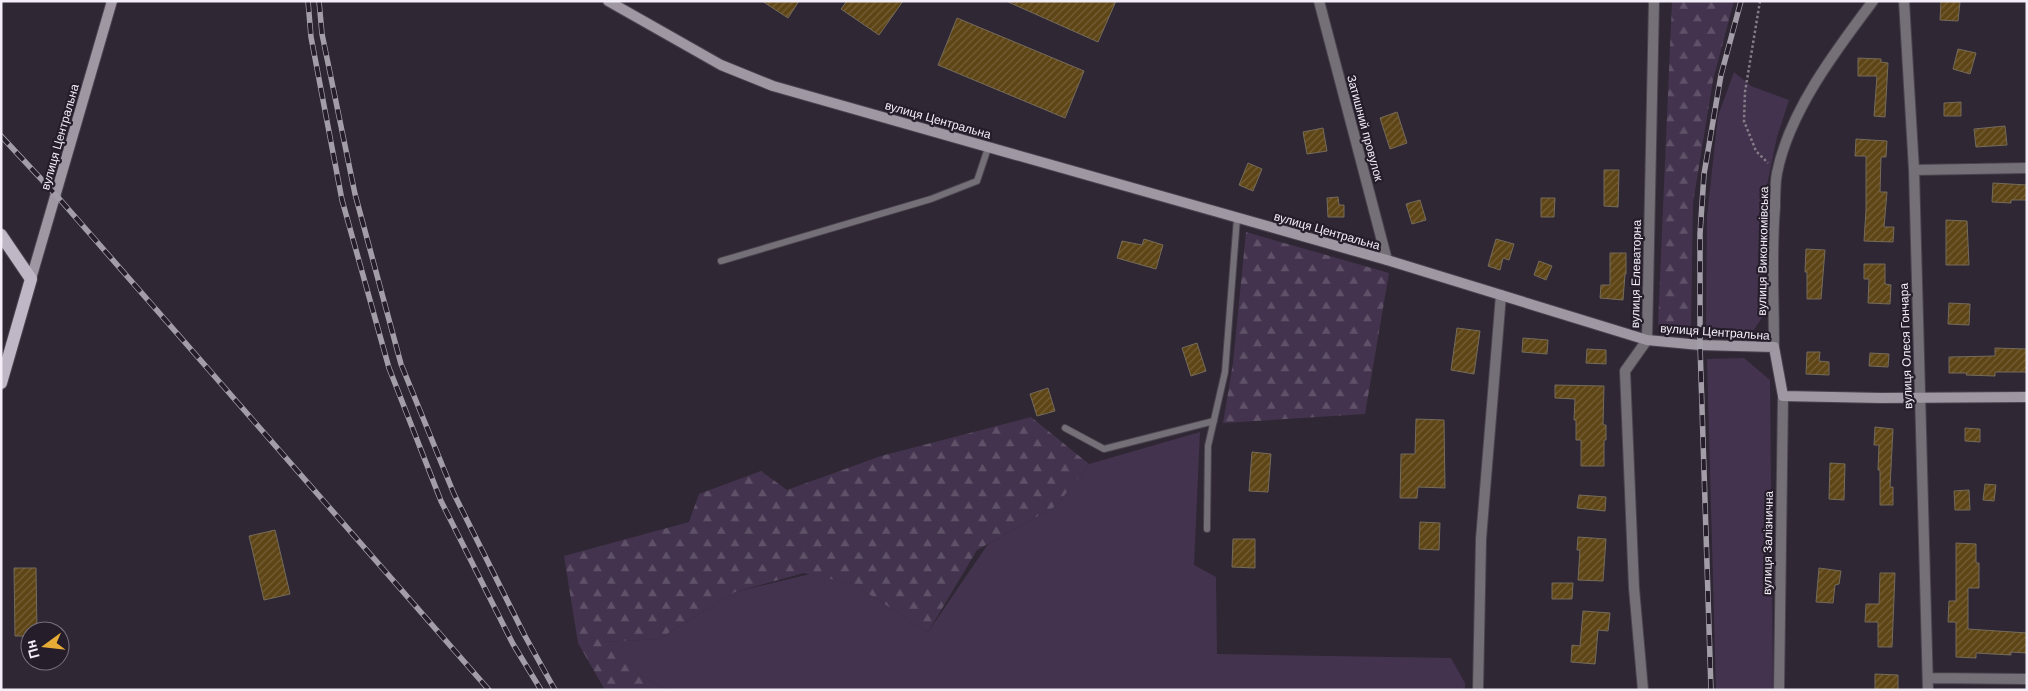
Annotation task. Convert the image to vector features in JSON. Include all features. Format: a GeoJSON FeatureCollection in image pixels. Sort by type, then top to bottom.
{"type":"FeatureCollection","features":[{"type":"Feature","properties":{"kind":"main road","name":"вулиця Центральна"},"geometry":{"type":"LineString","coordinates":[[31,279],[112,1]]}},
{"type":"Feature","properties":{"kind":"main road","name":"вулиця Центральна"},"geometry":{"type":"LineString","coordinates":[[608,1],[721,65],[773,86],[1387,260],[1647,340],[1700,345],[1774,347],[1783,396]]}},
{"type":"Feature","properties":{"kind":"main road"},"geometry":{"type":"LineString","coordinates":[[1,235],[31,279],[1,383]]}},
{"type":"Feature","properties":{"kind":"main road"},"geometry":{"type":"LineString","coordinates":[[1783,396],[2027,397]]}},
{"type":"Feature","properties":{"kind":"street","name":"Затишний провулок"},"geometry":{"type":"LineString","coordinates":[[1319,1],[1387,260]]}},
{"type":"Feature","properties":{"kind":"street","name":"вулиця Елеваторна"},"geometry":{"type":"LineString","coordinates":[[1643,690],[1634,588],[1625,371],[1647,340],[1654,1]]}},
{"type":"Feature","properties":{"kind":"street","name":"вулиця Виконкомівська"},"geometry":{"type":"LineString","coordinates":[[1774,347],[1773,226],[1777,173],[1784,148],[1794,124],[1816,83],[1838,47],[1873,1]]}},
{"type":"Feature","properties":{"kind":"street","name":"вулиця Олеся Гончара"},"geometry":{"type":"LineString","coordinates":[[1904,1],[1914,170],[1928,690]]}},
{"type":"Feature","properties":{"kind":"street"},"geometry":{"type":"LineString","coordinates":[[1914,170],[2027,168]]}},
{"type":"Feature","properties":{"kind":"street"},"geometry":{"type":"LineString","coordinates":[[1478,690],[1481,539],[1501,295]]}},
{"type":"Feature","properties":{"kind":"street","name":"вулиця Залізнична"},"geometry":{"type":"LineString","coordinates":[[1779,690],[1783,396]]}},
{"type":"Feature","properties":{"kind":"street"},"geometry":{"type":"LineString","coordinates":[[1928,678],[2027,679]]}},
{"type":"Feature","properties":{"kind":"lane"},"geometry":{"type":"LineString","coordinates":[[721,261],[930,199],[976,182],[988,148]]}},
{"type":"Feature","properties":{"kind":"lane"},"geometry":{"type":"LineString","coordinates":[[1207,529],[1208,446],[1224,372],[1237,218]]}},
{"type":"Feature","properties":{"kind":"lane"},"geometry":{"type":"LineString","coordinates":[[1065,428],[1104,449],[1214,421]]}},
{"type":"Feature","properties":{"kind":"path"},"geometry":{"type":"LineString","coordinates":[[1760,1],[1745,92],[1744,121],[1756,151],[1777,173]]}},
{"type":"Feature","properties":{"kind":"green space"},"geometry":{"type":"Polygon","coordinates":[[[1672,1],[1734,1],[1713,80],[1693,203],[1691,329],[1658,325],[1672,1]]]}},
{"type":"Feature","properties":{"kind":"green space"},"geometry":{"type":"Polygon","coordinates":[[[1734,72],[1751,86],[1789,100],[1777,137],[1766,190],[1765,313],[1753,331],[1706,332],[1707,216],[1718,116],[1734,72]]]}},
{"type":"Feature","properties":{"kind":"green space"},"geometry":{"type":"Polygon","coordinates":[[[1246,232],[1389,273],[1365,414],[1223,423],[1233,363],[1246,232]]]}},
{"type":"Feature","properties":{"kind":"green space"},"geometry":{"type":"Polygon","coordinates":[[[1744,358],[1770,380],[1773,690],[1716,690],[1707,359],[1744,358]]]}},
{"type":"Feature","properties":{"kind":"green space"},"geometry":{"type":"Polygon","coordinates":[[[1031,417],[1089,464],[1056,506],[977,550],[928,632],[853,584],[804,573],[735,592],[659,639],[603,642],[642,676],[667,690],[605,690],[578,643],[564,556],[689,522],[699,494],[761,471],[787,490],[881,456],[1031,417]]]}},
{"type":"Feature","properties":{"kind":"green space"},"geometry":{"type":"Polygon","coordinates":[[[1200,432],[1194,565],[1216,577],[1217,654],[1451,658],[1465,683],[1465,690],[667,690],[642,676],[602,642],[659,639],[735,592],[810,574],[853,584],[928,632],[988,544],[1056,506],[1089,464],[1200,432]]]}},
{"type":"Feature","properties":{"kind":"building"},"geometry":{"type":"Polygon","coordinates":[[[762,1],[799,1],[788,18],[762,1]]]}},
{"type":"Feature","properties":{"kind":"building"},"geometry":{"type":"Polygon","coordinates":[[[847,1],[903,1],[879,35],[841,9],[847,1]]]}},
{"type":"Feature","properties":{"kind":"building"},"geometry":{"type":"Polygon","coordinates":[[[1006,1],[1116,1],[1098,42],[1006,1]]]}},
{"type":"Feature","properties":{"kind":"building"},"geometry":{"type":"Polygon","coordinates":[[[1941,1],[1960,2],[1958,21],[1940,20],[1941,1]]]}},
{"type":"Feature","properties":{"kind":"building"},"geometry":{"type":"Polygon","coordinates":[[[957,18],[1084,71],[1065,118],[938,65],[957,18]]]}},
{"type":"Feature","properties":{"kind":"building"},"geometry":{"type":"Polygon","coordinates":[[[1958,49],[1976,53],[1970,74],[1953,69],[1958,49]]]}},
{"type":"Feature","properties":{"kind":"building"},"geometry":{"type":"Polygon","coordinates":[[[1858,58],[1881,59],[1881,62],[1888,63],[1885,117],[1874,116],[1877,76],[1858,76],[1858,58]]]}},
{"type":"Feature","properties":{"kind":"building"},"geometry":{"type":"Polygon","coordinates":[[[1961,102],[1961,116],[1944,116],[1944,103],[1961,102]]]}},
{"type":"Feature","properties":{"kind":"building"},"geometry":{"type":"Polygon","coordinates":[[[1397,112],[1407,143],[1390,149],[1380,118],[1397,112]]]}},
{"type":"Feature","properties":{"kind":"building"},"geometry":{"type":"Polygon","coordinates":[[[2005,126],[2007,145],[1976,147],[1974,129],[2005,126]]]}},
{"type":"Feature","properties":{"kind":"building"},"geometry":{"type":"Polygon","coordinates":[[[1323,128],[1327,151],[1307,154],[1303,132],[1323,128]]]}},
{"type":"Feature","properties":{"kind":"building"},"geometry":{"type":"Polygon","coordinates":[[[1856,139],[1887,141],[1886,157],[1881,157],[1880,192],[1887,192],[1884,227],[1894,227],[1893,242],[1864,241],[1866,156],[1855,156],[1856,139]]]}},
{"type":"Feature","properties":{"kind":"building"},"geometry":{"type":"Polygon","coordinates":[[[1248,163],[1262,169],[1253,191],[1239,185],[1248,163]]]}},
{"type":"Feature","properties":{"kind":"building"},"geometry":{"type":"Polygon","coordinates":[[[1604,170],[1619,170],[1618,207],[1604,206],[1604,170]]]}},
{"type":"Feature","properties":{"kind":"building"},"geometry":{"type":"Polygon","coordinates":[[[1993,183],[2027,185],[2027,200],[2011,200],[2011,203],[1992,202],[1993,183]]]}},
{"type":"Feature","properties":{"kind":"building"},"geometry":{"type":"Polygon","coordinates":[[[1338,197],[1339,205],[1344,205],[1344,217],[1328,217],[1327,198],[1338,197]]]}},
{"type":"Feature","properties":{"kind":"building"},"geometry":{"type":"Polygon","coordinates":[[[1541,198],[1555,198],[1554,217],[1541,217],[1541,198]]]}},
{"type":"Feature","properties":{"kind":"building"},"geometry":{"type":"Polygon","coordinates":[[[1420,200],[1426,220],[1412,224],[1406,204],[1420,200]]]}},
{"type":"Feature","properties":{"kind":"building"},"geometry":{"type":"Polygon","coordinates":[[[1946,220],[1967,221],[1969,265],[1946,265],[1946,220]]]}},
{"type":"Feature","properties":{"kind":"building"},"geometry":{"type":"Polygon","coordinates":[[[1144,239],[1163,245],[1156,269],[1117,258],[1122,241],[1142,245],[1144,239]]]}},
{"type":"Feature","properties":{"kind":"building"},"geometry":{"type":"Polygon","coordinates":[[[1496,239],[1514,244],[1509,260],[1503,258],[1500,270],[1488,266],[1496,239]]]}},
{"type":"Feature","properties":{"kind":"building"},"geometry":{"type":"Polygon","coordinates":[[[1806,249],[1825,250],[1821,299],[1807,299],[1806,249]]]}},
{"type":"Feature","properties":{"kind":"building"},"geometry":{"type":"Polygon","coordinates":[[[1610,253],[1626,253],[1623,300],[1600,298],[1601,285],[1610,285],[1610,253]]]}},
{"type":"Feature","properties":{"kind":"building"},"geometry":{"type":"Polygon","coordinates":[[[1539,261],[1552,266],[1546,280],[1534,275],[1539,261]]]}},
{"type":"Feature","properties":{"kind":"building"},"geometry":{"type":"Polygon","coordinates":[[[1864,264],[1885,264],[1885,284],[1891,285],[1890,304],[1868,303],[1869,279],[1864,279],[1864,264]]]}},
{"type":"Feature","properties":{"kind":"building"},"geometry":{"type":"Polygon","coordinates":[[[1949,303],[1970,304],[1969,325],[1948,324],[1949,303]]]}},
{"type":"Feature","properties":{"kind":"building"},"geometry":{"type":"Polygon","coordinates":[[[1457,328],[1480,331],[1474,374],[1451,370],[1457,328]]]}},
{"type":"Feature","properties":{"kind":"building"},"geometry":{"type":"Polygon","coordinates":[[[1523,338],[1548,340],[1547,354],[1522,352],[1523,338]]]}},
{"type":"Feature","properties":{"kind":"building"},"geometry":{"type":"Polygon","coordinates":[[[1197,343],[1206,371],[1191,376],[1182,348],[1197,343]]]}},
{"type":"Feature","properties":{"kind":"building"},"geometry":{"type":"Polygon","coordinates":[[[1995,348],[2027,349],[2027,372],[1995,372],[1995,376],[1949,373],[1949,357],[1995,356],[1995,348]]]}},
{"type":"Feature","properties":{"kind":"building"},"geometry":{"type":"Polygon","coordinates":[[[1587,349],[1606,350],[1606,364],[1586,363],[1587,349]]]}},
{"type":"Feature","properties":{"kind":"building"},"geometry":{"type":"Polygon","coordinates":[[[1807,352],[1820,352],[1819,361],[1829,362],[1829,375],[1806,374],[1807,352]]]}},
{"type":"Feature","properties":{"kind":"building"},"geometry":{"type":"Polygon","coordinates":[[[1870,353],[1889,354],[1888,367],[1869,366],[1870,353]]]}},
{"type":"Feature","properties":{"kind":"building"},"geometry":{"type":"Polygon","coordinates":[[[1555,385],[1604,386],[1603,425],[1606,425],[1606,440],[1604,440],[1604,466],[1581,466],[1581,440],[1576,440],[1576,420],[1574,420],[1575,399],[1555,398],[1555,385]]]}},
{"type":"Feature","properties":{"kind":"building"},"geometry":{"type":"Polygon","coordinates":[[[1048,388],[1055,411],[1037,416],[1030,394],[1048,388]]]}},
{"type":"Feature","properties":{"kind":"building"},"geometry":{"type":"Polygon","coordinates":[[[1416,419],[1444,420],[1445,488],[1418,487],[1417,498],[1400,498],[1401,454],[1415,454],[1416,419]]]}},
{"type":"Feature","properties":{"kind":"building"},"geometry":{"type":"Polygon","coordinates":[[[1875,427],[1893,429],[1890,487],[1893,487],[1893,505],[1880,505],[1879,445],[1874,445],[1875,427]]]}},
{"type":"Feature","properties":{"kind":"building"},"geometry":{"type":"Polygon","coordinates":[[[1965,428],[1980,429],[1980,442],[1965,441],[1965,428]]]}},
{"type":"Feature","properties":{"kind":"building"},"geometry":{"type":"Polygon","coordinates":[[[1252,452],[1271,454],[1268,492],[1249,491],[1252,452]]]}},
{"type":"Feature","properties":{"kind":"building"},"geometry":{"type":"Polygon","coordinates":[[[1830,463],[1845,464],[1844,500],[1829,499],[1830,463]]]}},
{"type":"Feature","properties":{"kind":"building"},"geometry":{"type":"Polygon","coordinates":[[[1985,484],[1996,485],[1994,501],[1983,500],[1985,484]]]}},
{"type":"Feature","properties":{"kind":"building"},"geometry":{"type":"Polygon","coordinates":[[[1969,490],[1970,510],[1955,510],[1954,491],[1969,490]]]}},
{"type":"Feature","properties":{"kind":"building"},"geometry":{"type":"Polygon","coordinates":[[[1579,495],[1606,497],[1605,511],[1577,508],[1579,495]]]}},
{"type":"Feature","properties":{"kind":"building"},"geometry":{"type":"Polygon","coordinates":[[[1420,522],[1440,523],[1439,550],[1419,549],[1420,522]]]}},
{"type":"Feature","properties":{"kind":"building"},"geometry":{"type":"Polygon","coordinates":[[[275,530],[290,594],[264,600],[249,536],[275,530]]]}},
{"type":"Feature","properties":{"kind":"building"},"geometry":{"type":"Polygon","coordinates":[[[1578,537],[1606,539],[1603,581],[1578,580],[1580,550],[1577,550],[1578,537]]]}},
{"type":"Feature","properties":{"kind":"building"},"geometry":{"type":"Polygon","coordinates":[[[1233,539],[1255,539],[1255,568],[1232,567],[1233,539]]]}},
{"type":"Feature","properties":{"kind":"building"},"geometry":{"type":"Polygon","coordinates":[[[1956,543],[1976,544],[1976,563],[1979,563],[1979,588],[1968,588],[1968,629],[2027,633],[2027,653],[2011,652],[2011,655],[1976,653],[1976,658],[1956,657],[1956,622],[1948,622],[1949,601],[1956,601],[1956,543]]]}},
{"type":"Feature","properties":{"kind":"building"},"geometry":{"type":"Polygon","coordinates":[[[14,568],[36,568],[37,621],[20,621],[20,636],[15,636],[14,568]]]}},
{"type":"Feature","properties":{"kind":"building"},"geometry":{"type":"Polygon","coordinates":[[[1819,568],[1841,571],[1839,584],[1835,585],[1833,603],[1816,602],[1819,568]]]}},
{"type":"Feature","properties":{"kind":"building"},"geometry":{"type":"Polygon","coordinates":[[[1880,573],[1895,573],[1892,647],[1878,647],[1878,622],[1865,622],[1866,604],[1879,604],[1880,573]]]}},
{"type":"Feature","properties":{"kind":"building"},"geometry":{"type":"Polygon","coordinates":[[[1552,583],[1573,583],[1572,599],[1552,599],[1552,583]]]}},
{"type":"Feature","properties":{"kind":"building"},"geometry":{"type":"Polygon","coordinates":[[[1583,611],[1610,613],[1608,631],[1598,630],[1595,664],[1571,662],[1572,645],[1580,646],[1583,611]]]}},
{"type":"Feature","properties":{"kind":"building"},"geometry":{"type":"Polygon","coordinates":[[[1875,674],[1898,675],[1898,690],[1875,690],[1875,674]]]}},
{"type":"Feature","properties":{"kind":"railway"},"geometry":{"type":"LineString","coordinates":[[308,1],[311,37],[342,200],[389,368],[441,501],[513,644],[541,690]]}},
{"type":"Feature","properties":{"kind":"railway"},"geometry":{"type":"LineString","coordinates":[[319,1],[322,34],[355,194],[401,364],[454,494],[525,636],[555,690]]}},
{"type":"Feature","properties":{"kind":"railway"},"geometry":{"type":"LineString","coordinates":[[1711,690],[1700,345],[1700,234],[1704,174],[1721,75],[1741,1]]}},
{"type":"Feature","properties":{"kind":"railway"},"geometry":{"type":"LineString","coordinates":[[1,136],[56,195],[489,690]]}}]}
